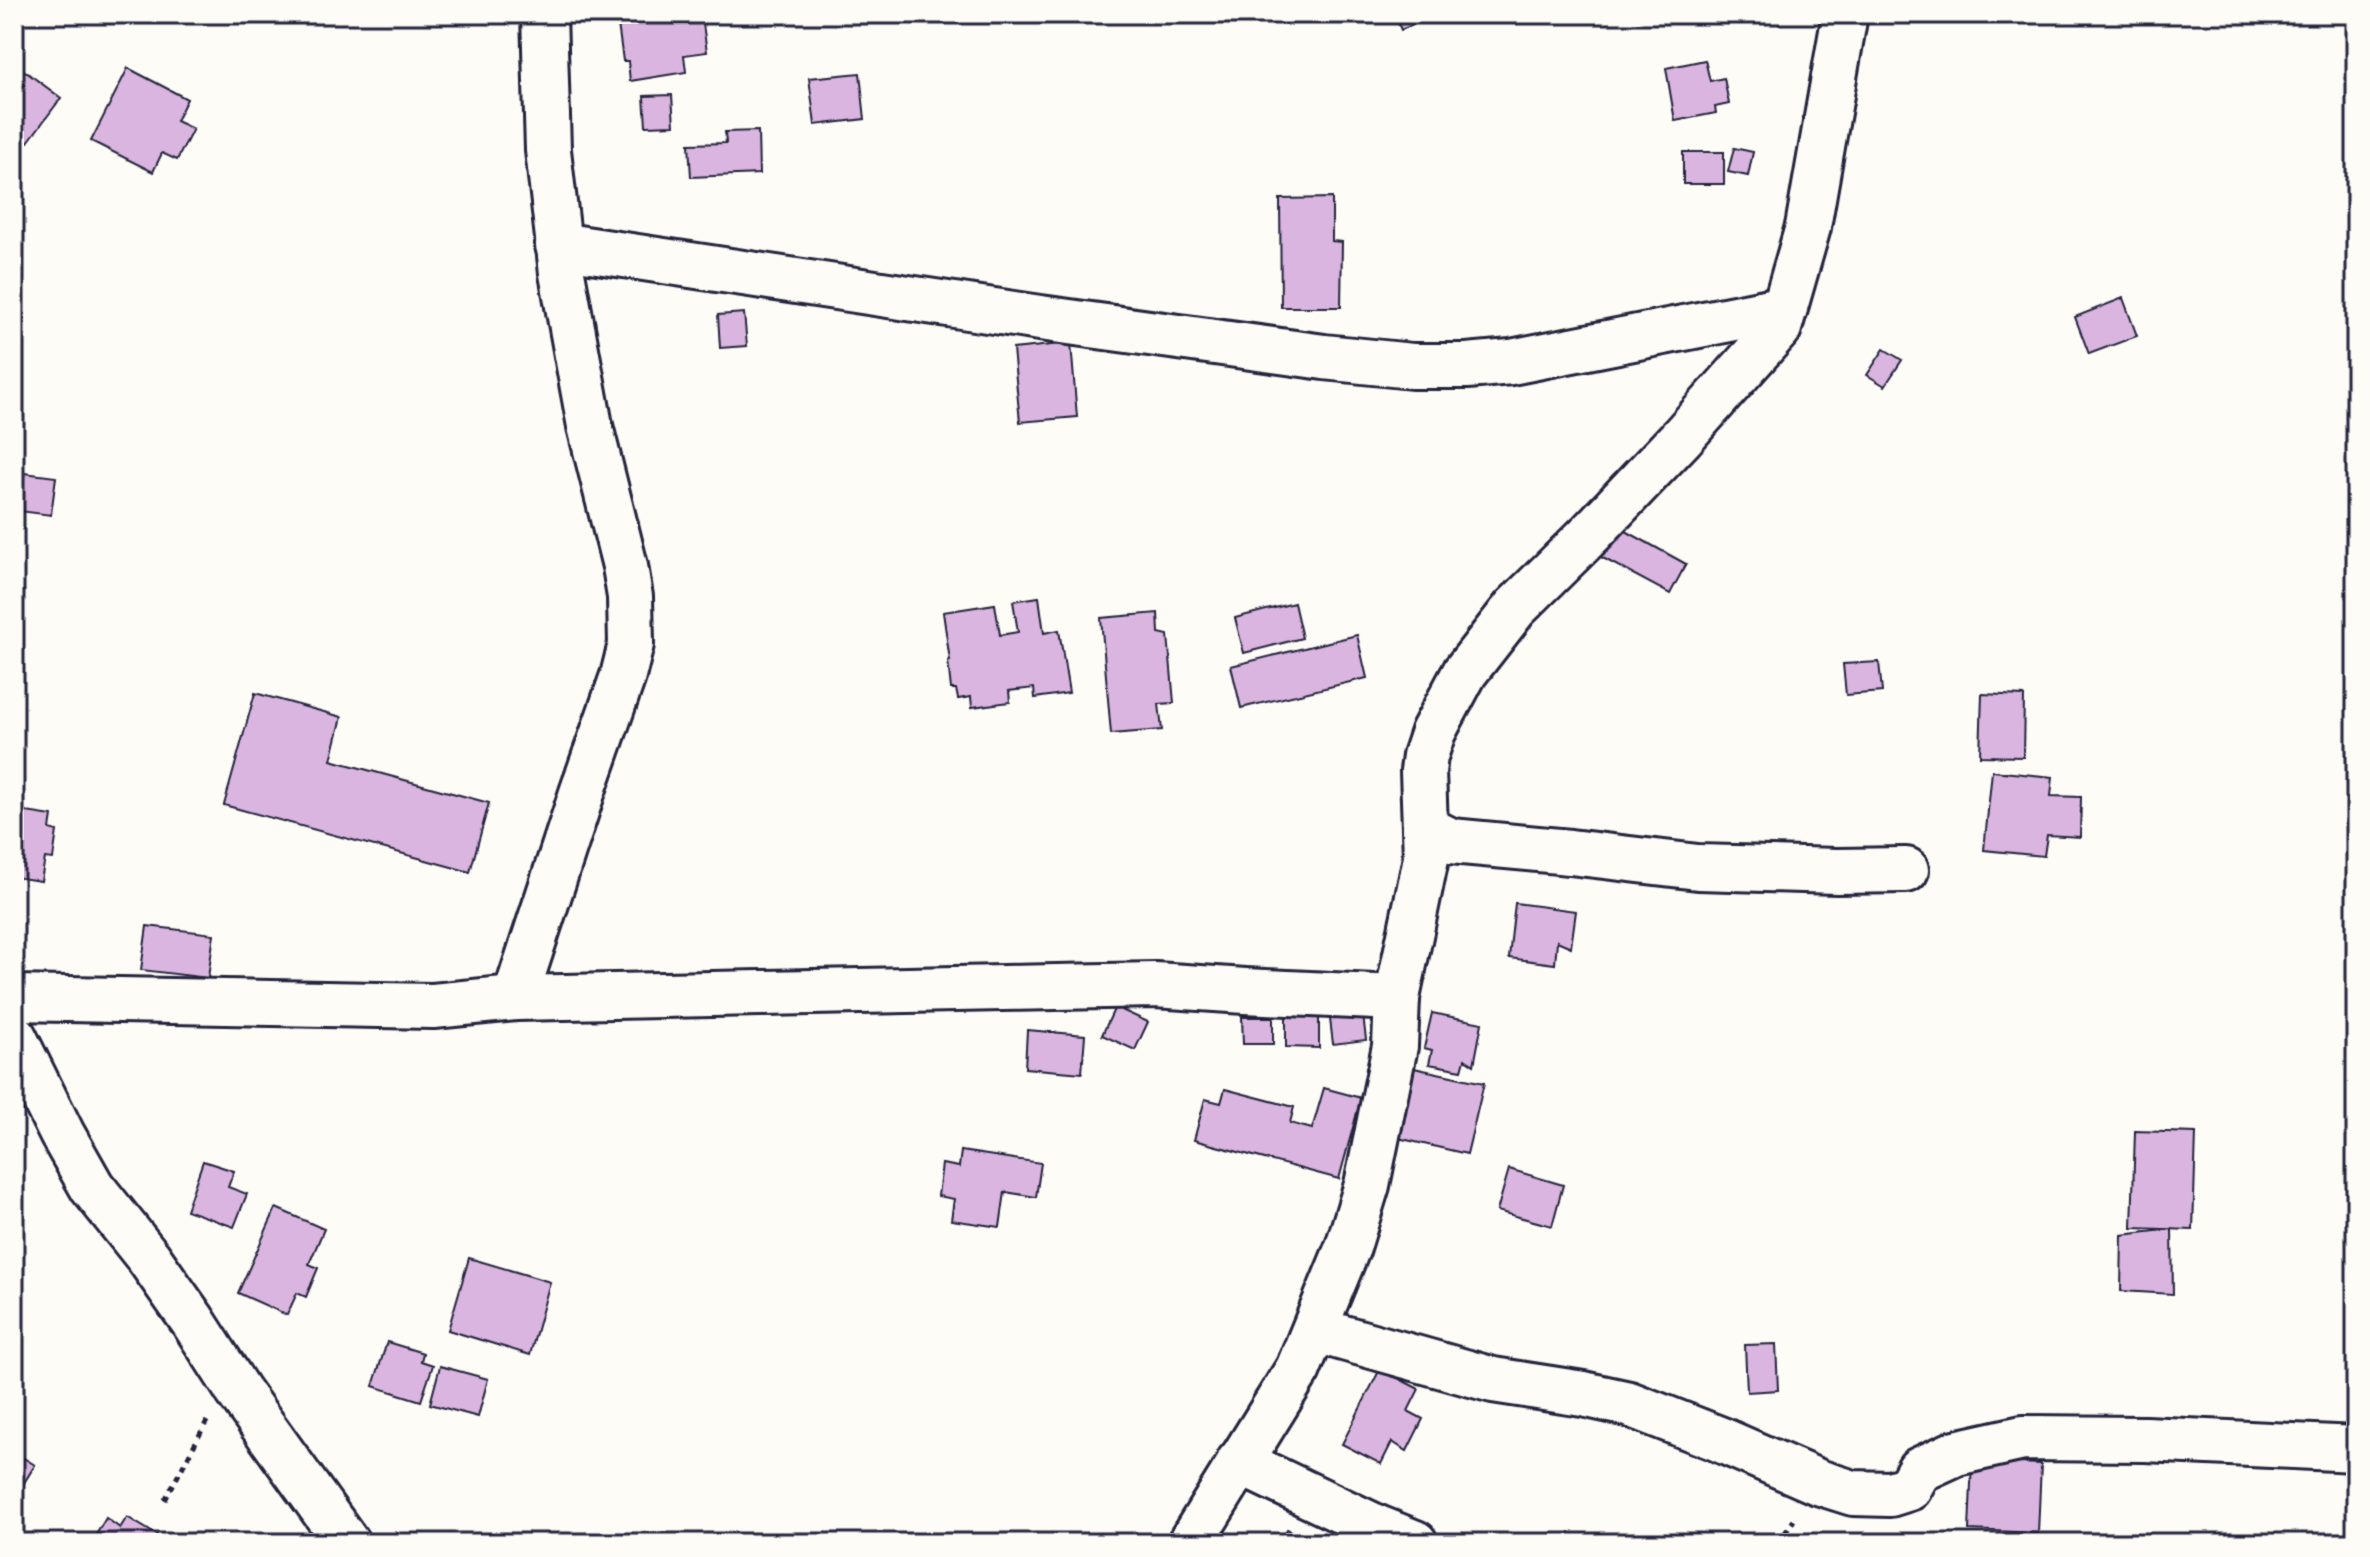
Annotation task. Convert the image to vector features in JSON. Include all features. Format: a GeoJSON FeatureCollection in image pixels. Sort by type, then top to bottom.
{"type":"FeatureCollection","features":[{"type":"Feature","properties":{"kind":"street"},"geometry":{"type":"LineString","coordinates":[[515,998],[620,687],[631,644],[630,597],[625,566],[590,426],[558,245],[548,150],[544,14]]}},
{"type":"Feature","properties":{"kind":"street"},"geometry":{"type":"LineString","coordinates":[[1190,1543],[1298,1369],[1348,1247],[1367,1185],[1395,1046],[1397,998],[1426,858],[1423,771],[1433,732],[1465,672],[1515,608],[1682,437],[1779,328],[1808,227],[1845,14]]}},
{"type":"Feature","properties":{"kind":"street"},"geometry":{"type":"LineString","coordinates":[[558,245],[1159,335],[1412,366],[1511,362],[1785,308]]}},
{"type":"Feature","properties":{"kind":"street"},"geometry":{"type":"LineString","coordinates":[[1427,829],[1451,841],[1698,867],[1906,870]]}},
{"type":"Feature","properties":{"kind":"street"},"geometry":{"type":"LineString","coordinates":[[14,998],[433,1006],[515,998],[1155,985],[1397,998]]}},
{"type":"Feature","properties":{"kind":"street"},"geometry":{"type":"LineString","coordinates":[[16,1046],[92,1187],[148,1257],[347,1543]]}},
{"type":"Feature","properties":{"kind":"street"},"geometry":{"type":"LineString","coordinates":[[1315,1330],[1493,1380],[1629,1404],[1818,1482],[1853,1493],[1890,1494],[1909,1488],[1919,1470],[1956,1453],[2023,1438],[2145,1439],[2356,1449]]}},
{"type":"Feature","properties":{"kind":"street"},"geometry":{"type":"LineString","coordinates":[[1239,1462],[1415,1543]]}},
{"type":"Feature","properties":{"kind":"path"},"geometry":{"type":"LineString","coordinates":[[165,1500],[230,1377]]}},
{"type":"Feature","properties":{"kind":"building"},"geometry":{"type":"Polygon","coordinates":[[[624,14],[683,14],[684,19],[702,17],[707,52],[684,55],[686,72],[630,81],[628,61],[623,61],[618,24],[625,24],[624,14]]]}},
{"type":"Feature","properties":{"kind":"building"},"geometry":{"type":"Polygon","coordinates":[[[1394,14],[1437,14],[1401,30],[1394,14]]]}},
{"type":"Feature","properties":{"kind":"building"},"geometry":{"type":"Polygon","coordinates":[[[1705,60],[1710,81],[1724,78],[1729,104],[1715,107],[1716,113],[1675,121],[1666,68],[1705,60]]]}},
{"type":"Feature","properties":{"kind":"building"},"geometry":{"type":"Polygon","coordinates":[[[14,63],[61,98],[28,142],[14,133],[14,63]]]}},
{"type":"Feature","properties":{"kind":"building"},"geometry":{"type":"Polygon","coordinates":[[[128,68],[187,99],[176,121],[193,129],[177,160],[162,153],[153,172],[91,141],[128,68]]]}},
{"type":"Feature","properties":{"kind":"building"},"geometry":{"type":"Polygon","coordinates":[[[860,73],[865,119],[815,125],[809,78],[860,73]]]}},
{"type":"Feature","properties":{"kind":"building"},"geometry":{"type":"Polygon","coordinates":[[[672,95],[674,125],[646,126],[644,96],[672,95]]]}},
{"type":"Feature","properties":{"kind":"building"},"geometry":{"type":"Polygon","coordinates":[[[758,131],[759,174],[691,177],[689,144],[726,143],[725,132],[758,131]]]}},
{"type":"Feature","properties":{"kind":"building"},"geometry":{"type":"Polygon","coordinates":[[[1734,148],[1753,152],[1748,176],[1728,172],[1734,148]]]}},
{"type":"Feature","properties":{"kind":"building"},"geometry":{"type":"Polygon","coordinates":[[[1683,152],[1724,152],[1724,184],[1683,184],[1683,152]]]}},
{"type":"Feature","properties":{"kind":"building"},"geometry":{"type":"Polygon","coordinates":[[[1332,198],[1332,241],[1342,242],[1341,307],[1281,307],[1280,199],[1332,198]]]}},
{"type":"Feature","properties":{"kind":"building"},"geometry":{"type":"Polygon","coordinates":[[[2123,298],[2137,336],[2089,354],[2075,317],[2123,298]]]}},
{"type":"Feature","properties":{"kind":"building"},"geometry":{"type":"Polygon","coordinates":[[[744,313],[747,346],[720,348],[718,315],[744,313]]]}},
{"type":"Feature","properties":{"kind":"building"},"geometry":{"type":"Polygon","coordinates":[[[1071,343],[1077,417],[1020,422],[1013,349],[1071,343]]]}},
{"type":"Feature","properties":{"kind":"building"},"geometry":{"type":"Polygon","coordinates":[[[1884,349],[1902,360],[1885,386],[1867,375],[1884,349]]]}},
{"type":"Feature","properties":{"kind":"building"},"geometry":{"type":"Polygon","coordinates":[[[24,473],[56,477],[51,515],[19,511],[24,473]]]}},
{"type":"Feature","properties":{"kind":"building"},"geometry":{"type":"Polygon","coordinates":[[[1615,525],[1686,564],[1670,594],[1599,556],[1615,525]]]}},
{"type":"Feature","properties":{"kind":"building"},"geometry":{"type":"Polygon","coordinates":[[[1039,597],[1044,633],[1059,630],[1069,693],[1035,698],[1034,688],[1009,691],[1010,702],[972,707],[971,697],[958,699],[956,689],[951,689],[943,612],[995,604],[1000,635],[1018,632],[1013,601],[1039,597]]]}},
{"type":"Feature","properties":{"kind":"building"},"geometry":{"type":"Polygon","coordinates":[[[1294,603],[1302,638],[1244,653],[1235,618],[1294,603]]]}},
{"type":"Feature","properties":{"kind":"building"},"geometry":{"type":"Polygon","coordinates":[[[1158,613],[1159,633],[1168,635],[1174,703],[1159,704],[1162,730],[1111,734],[1101,618],[1158,613]]]}},
{"type":"Feature","properties":{"kind":"building"},"geometry":{"type":"Polygon","coordinates":[[[1357,635],[1367,678],[1241,708],[1231,666],[1357,635]]]}},
{"type":"Feature","properties":{"kind":"building"},"geometry":{"type":"Polygon","coordinates":[[[1879,662],[1882,692],[1846,695],[1843,664],[1879,662]]]}},
{"type":"Feature","properties":{"kind":"building"},"geometry":{"type":"Polygon","coordinates":[[[255,693],[342,717],[331,760],[489,803],[470,872],[224,805],[255,693]]]}},
{"type":"Feature","properties":{"kind":"building"},"geometry":{"type":"Polygon","coordinates":[[[1982,694],[2024,696],[2023,757],[1980,756],[1982,694]]]}},
{"type":"Feature","properties":{"kind":"building"},"geometry":{"type":"Polygon","coordinates":[[[1992,771],[2053,777],[2051,796],[2081,797],[2080,837],[2047,835],[2044,856],[1984,850],[1992,771]]]}},
{"type":"Feature","properties":{"kind":"building"},"geometry":{"type":"Polygon","coordinates":[[[14,810],[52,816],[50,829],[57,831],[53,859],[45,858],[41,881],[14,877],[14,810]]]}},
{"type":"Feature","properties":{"kind":"building"},"geometry":{"type":"Polygon","coordinates":[[[1515,903],[1576,911],[1571,947],[1557,941],[1555,964],[1509,958],[1515,903]]]}},
{"type":"Feature","properties":{"kind":"building"},"geometry":{"type":"Polygon","coordinates":[[[147,926],[214,934],[208,978],[141,970],[147,926]]]}},
{"type":"Feature","properties":{"kind":"building"},"geometry":{"type":"Polygon","coordinates":[[[1115,1007],[1148,1022],[1135,1050],[1102,1035],[1115,1007]]]}},
{"type":"Feature","properties":{"kind":"building"},"geometry":{"type":"Polygon","coordinates":[[[1432,1013],[1482,1023],[1474,1065],[1465,1059],[1462,1070],[1429,1064],[1432,1050],[1424,1048],[1432,1013]]]}},
{"type":"Feature","properties":{"kind":"building"},"geometry":{"type":"Polygon","coordinates":[[[1363,1015],[1366,1040],[1333,1044],[1330,1019],[1363,1015]]]}},
{"type":"Feature","properties":{"kind":"building"},"geometry":{"type":"Polygon","coordinates":[[[1319,1016],[1319,1048],[1286,1047],[1286,1017],[1319,1016]]]}},
{"type":"Feature","properties":{"kind":"building"},"geometry":{"type":"Polygon","coordinates":[[[1242,1017],[1273,1017],[1273,1044],[1243,1044],[1242,1017]]]}},
{"type":"Feature","properties":{"kind":"building"},"geometry":{"type":"Polygon","coordinates":[[[1027,1030],[1085,1035],[1082,1073],[1025,1068],[1027,1030]]]}},
{"type":"Feature","properties":{"kind":"building"},"geometry":{"type":"Polygon","coordinates":[[[1414,1068],[1484,1083],[1467,1154],[1398,1138],[1414,1068]]]}},
{"type":"Feature","properties":{"kind":"building"},"geometry":{"type":"Polygon","coordinates":[[[1324,1088],[1361,1098],[1339,1179],[1194,1140],[1205,1099],[1221,1103],[1225,1089],[1294,1107],[1290,1123],[1312,1129],[1324,1088]]]}},
{"type":"Feature","properties":{"kind":"building"},"geometry":{"type":"Polygon","coordinates":[[[2135,1131],[2196,1133],[2193,1230],[2132,1228],[2135,1131]]]}},
{"type":"Feature","properties":{"kind":"building"},"geometry":{"type":"Polygon","coordinates":[[[961,1151],[1041,1163],[1036,1197],[1005,1192],[1000,1227],[951,1220],[954,1199],[938,1196],[942,1164],[959,1167],[961,1151]]]}},
{"type":"Feature","properties":{"kind":"building"},"geometry":{"type":"Polygon","coordinates":[[[203,1161],[234,1171],[228,1187],[247,1194],[234,1227],[186,1210],[203,1161]]]}},
{"type":"Feature","properties":{"kind":"building"},"geometry":{"type":"Polygon","coordinates":[[[1509,1169],[1563,1185],[1552,1226],[1497,1211],[1509,1169]]]}},
{"type":"Feature","properties":{"kind":"building"},"geometry":{"type":"Polygon","coordinates":[[[276,1208],[324,1229],[309,1264],[318,1268],[306,1297],[297,1293],[287,1315],[238,1293],[276,1208]]]}},
{"type":"Feature","properties":{"kind":"building"},"geometry":{"type":"Polygon","coordinates":[[[2172,1229],[2173,1294],[2121,1291],[2122,1235],[2172,1229]]]}},
{"type":"Feature","properties":{"kind":"building"},"geometry":{"type":"Polygon","coordinates":[[[469,1258],[550,1282],[530,1355],[448,1330],[469,1258]]]}},
{"type":"Feature","properties":{"kind":"building"},"geometry":{"type":"Polygon","coordinates":[[[387,1342],[423,1353],[421,1361],[433,1365],[421,1401],[373,1386],[387,1342]]]}},
{"type":"Feature","properties":{"kind":"building"},"geometry":{"type":"Polygon","coordinates":[[[1776,1344],[1778,1390],[1747,1392],[1745,1345],[1776,1344]]]}},
{"type":"Feature","properties":{"kind":"building"},"geometry":{"type":"Polygon","coordinates":[[[440,1366],[488,1379],[478,1417],[430,1404],[440,1366]]]}},
{"type":"Feature","properties":{"kind":"building"},"geometry":{"type":"Polygon","coordinates":[[[1380,1369],[1419,1389],[1408,1411],[1423,1419],[1407,1451],[1392,1442],[1381,1464],[1342,1444],[1380,1369]]]}},
{"type":"Feature","properties":{"kind":"building"},"geometry":{"type":"Polygon","coordinates":[[[14,1452],[35,1465],[14,1499],[14,1452]]]}},
{"type":"Feature","properties":{"kind":"building"},"geometry":{"type":"Polygon","coordinates":[[[1972,1461],[2041,1464],[2038,1533],[1969,1530],[1972,1461]]]}},
{"type":"Feature","properties":{"kind":"building"},"geometry":{"type":"Polygon","coordinates":[[[127,1517],[160,1537],[156,1543],[91,1543],[106,1518],[120,1528],[127,1517]]]}},
{"type":"Feature","properties":{"kind":"building"},"geometry":{"type":"Polygon","coordinates":[[[1287,1529],[1315,1543],[1280,1543],[1287,1529]]]}}]}
